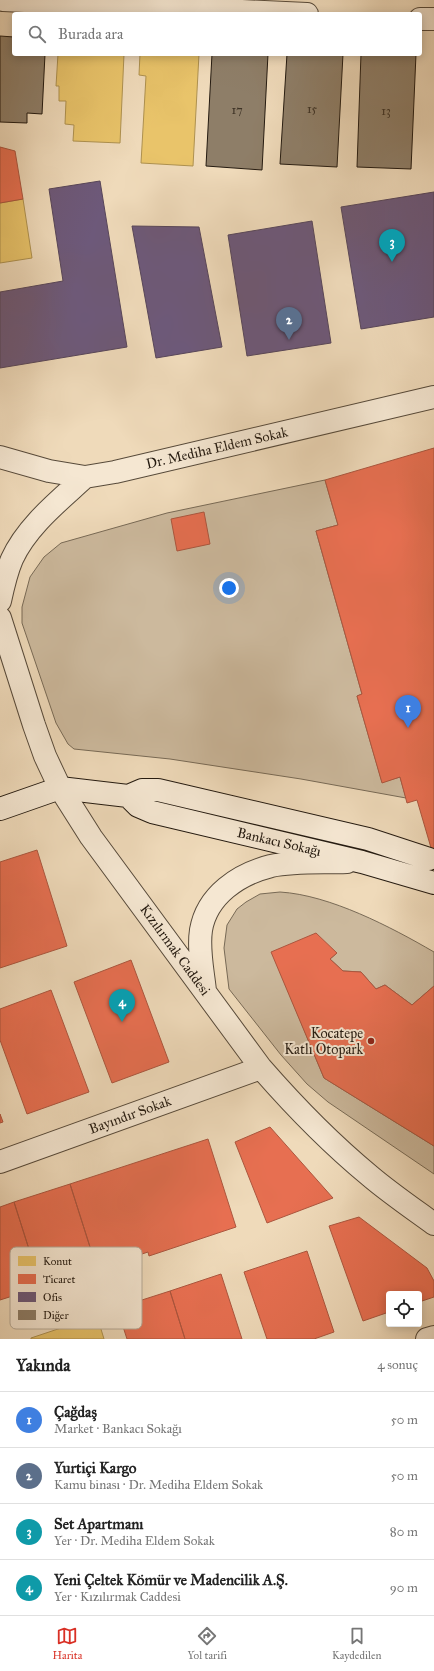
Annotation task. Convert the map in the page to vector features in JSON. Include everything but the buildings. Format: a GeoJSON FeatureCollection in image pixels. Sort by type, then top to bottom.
{"type":"FeatureCollection","features":[{"type":"Feature","properties":{"kind":"street"},"geometry":{"type":"LineString","coordinates":[[3,0],[263,12]]}},
{"type":"Feature","properties":{"kind":"street"},"geometry":{"type":"LineString","coordinates":[[422,19],[434,19]]}},
{"type":"Feature","properties":{"kind":"street","name":"Dr. Mediha Eldem Sokak"},"geometry":{"type":"LineString","coordinates":[[0,457],[49,471],[86,477],[115,472],[434,397]]}},
{"type":"Feature","properties":{"kind":"street"},"geometry":{"type":"LineString","coordinates":[[0,601],[4,579],[12,558],[26,536],[48,510],[86,477]]}},
{"type":"Feature","properties":{"kind":"street","name":"Kızılırmak Caddesi"},"geometry":{"type":"LineString","coordinates":[[0,618],[45,756],[60,788],[91,837],[261,1068],[289,1101],[327,1138],[371,1177],[434,1224]]}},
{"type":"Feature","properties":{"kind":"street"},"geometry":{"type":"LineString","coordinates":[[0,808],[60,788]]}},
{"type":"Feature","properties":{"kind":"street","name":"Bankacı Sokağı"},"geometry":{"type":"LineString","coordinates":[[60,788],[128,796],[142,790],[158,790],[368,839],[429,859]]}},
{"type":"Feature","properties":{"kind":"street","name":"Bankacı Sokağı"},"geometry":{"type":"LineString","coordinates":[[128,796],[138,806],[152,812],[362,862],[434,883]]}},
{"type":"Feature","properties":{"kind":"street"},"geometry":{"type":"LineString","coordinates":[[206,992],[200,949],[201,930],[211,903],[233,882],[251,872],[272,866],[306,863],[362,862]]}},
{"type":"Feature","properties":{"kind":"street","name":"Bayındır Sokak"},"geometry":{"type":"LineString","coordinates":[[0,1162],[261,1068]]}},
{"type":"Feature","properties":{"kind":"street"},"geometry":{"type":"LineString","coordinates":[[427,1339],[434,1337]]}},
{"type":"Feature","properties":{"kind":"shaded area"},"geometry":{"type":"Polygon","coordinates":[[[325,480],[338,525],[316,531],[362,694],[357,696],[382,782],[400,777],[406,798],[301,779],[170,759],[74,749],[68,744],[56,723],[22,623],[22,607],[30,577],[44,557],[61,543],[167,513],[325,480]]]}},
{"type":"Feature","properties":{"kind":"shaded area"},"geometry":{"type":"Polygon","coordinates":[[[280,892],[299,894],[319,899],[360,914],[399,932],[434,952],[434,986],[412,1005],[385,985],[376,989],[361,972],[343,971],[330,959],[337,953],[272,952],[324,1078],[434,1146],[434,1174],[328,1102],[307,1084],[281,1055],[229,989],[224,948],[227,925],[237,909],[246,902],[260,894],[280,892]]]}},
{"type":"Feature","properties":{"kind":"place","name":"Set Apartmanı"},"geometry":{"type":"Point","coordinates":[392,262]}},
{"type":"Feature","properties":{"kind":"place","name":"Yurtiçi Kargo"},"geometry":{"type":"Point","coordinates":[289,340]}},
{"type":"Feature","properties":{"kind":"place","name":"Çağdaş"},"geometry":{"type":"Point","coordinates":[408,728]}},
{"type":"Feature","properties":{"kind":"place","name":"Yeni Çeltek Kömür ve Madencilik A.Ş."},"geometry":{"type":"Point","coordinates":[122,1022]}},
{"type":"Feature","properties":{"kind":"place","name":"Kocatepe Katlı Otopark"},"geometry":{"type":"Point","coordinates":[371,1041]}}]}
